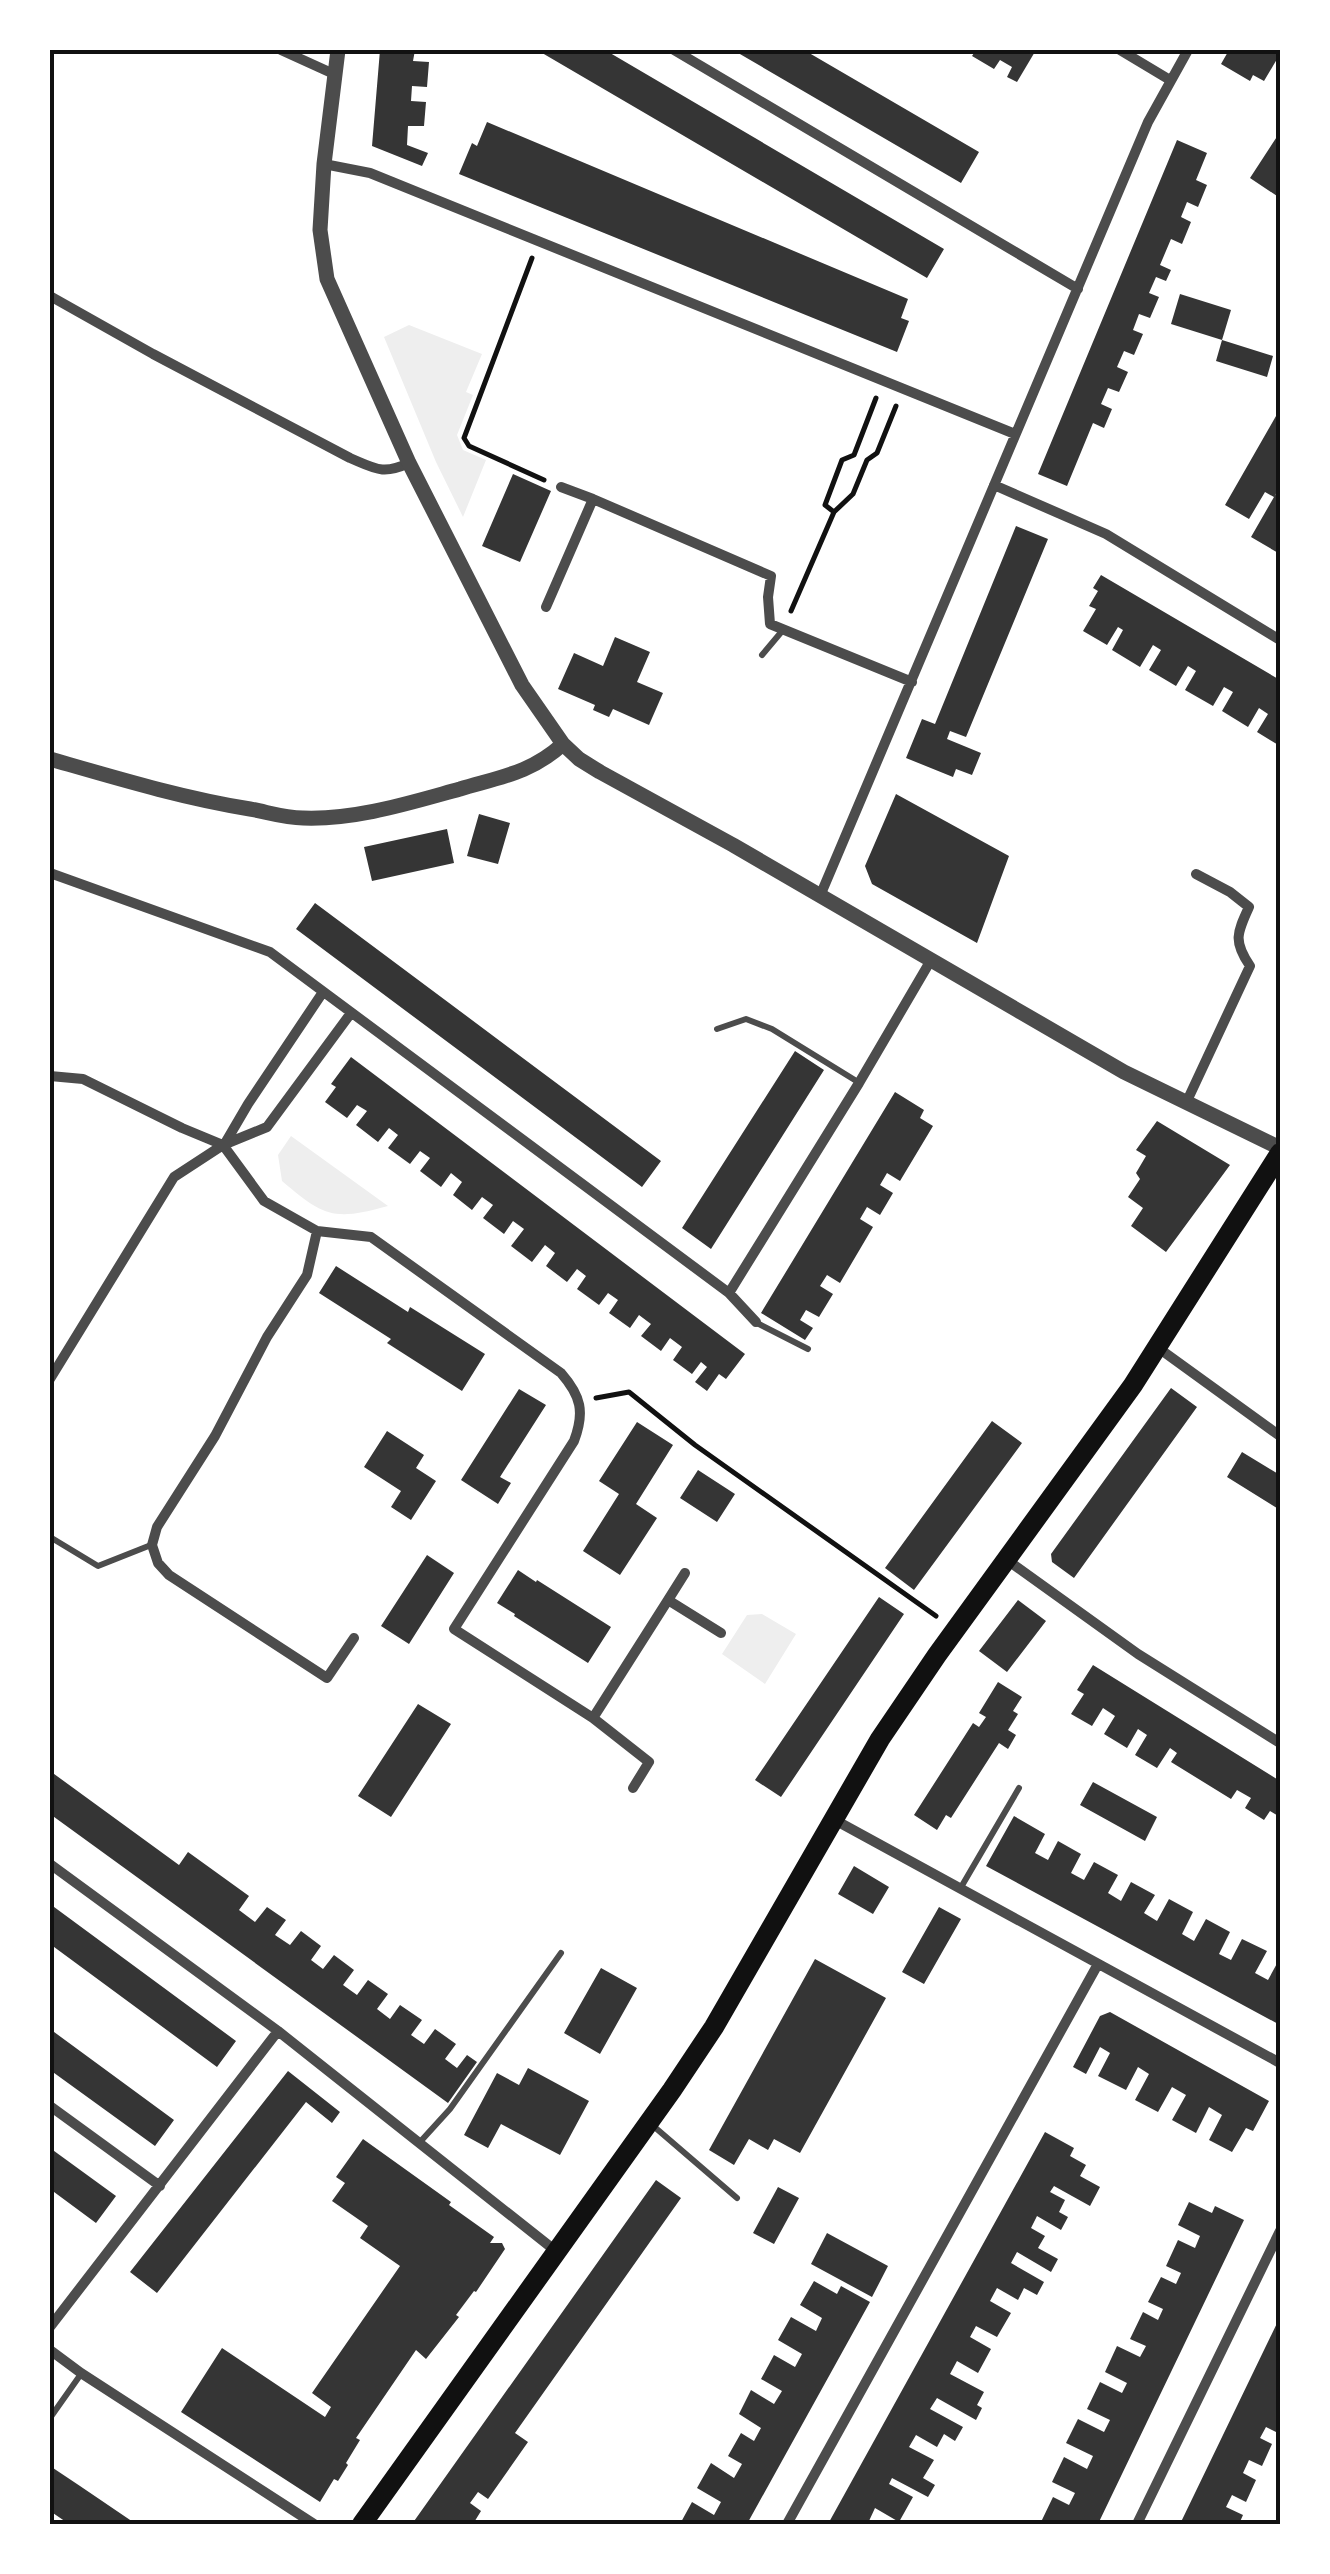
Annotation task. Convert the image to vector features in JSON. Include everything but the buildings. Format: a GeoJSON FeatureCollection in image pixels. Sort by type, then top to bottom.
{"type":"FeatureCollection","features":[{"type":"Feature","properties":{"kind":"main road"},"geometry":{"type":"LineString","coordinates":[[362,2524],[650,2123],[714,2027],[880,1739],[1133,1385],[1280,1151]]}},
{"type":"Feature","properties":{"kind":"street"},"geometry":{"type":"LineString","coordinates":[[281,50],[336,74]]}},
{"type":"Feature","properties":{"kind":"street"},"geometry":{"type":"LineString","coordinates":[[338,50],[320,230],[328,278],[410,463],[522,685],[563,744],[600,772],[1124,1072],[1280,1151]]}},
{"type":"Feature","properties":{"kind":"street"},"geometry":{"type":"LineString","coordinates":[[674,50],[1078,289]]}},
{"type":"Feature","properties":{"kind":"street"},"geometry":{"type":"LineString","coordinates":[[1120,50],[1170,80]]}},
{"type":"Feature","properties":{"kind":"street"},"geometry":{"type":"LineString","coordinates":[[820,896],[1148,122],[1188,50]]}},
{"type":"Feature","properties":{"kind":"street"},"geometry":{"type":"LineString","coordinates":[[324,164],[370,173],[1015,434]]}},
{"type":"Feature","properties":{"kind":"street"},"geometry":{"type":"LineString","coordinates":[[50,296],[350,458],[379,471],[392,471],[410,463]]}},
{"type":"Feature","properties":{"kind":"street"},"geometry":{"type":"LineString","coordinates":[[994,485],[1106,534],[1280,640]]}},
{"type":"Feature","properties":{"kind":"street"},"geometry":{"type":"LineString","coordinates":[[561,487],[771,576],[770,624],[912,682]]}},
{"type":"Feature","properties":{"kind":"street"},"geometry":{"type":"LineString","coordinates":[[546,607],[594,499]]}},
{"type":"Feature","properties":{"kind":"street"},"geometry":{"type":"LineString","coordinates":[[50,759],[135,784],[302,818],[350,815],[404,804],[522,771],[545,760],[563,744]]}},
{"type":"Feature","properties":{"kind":"street"},"geometry":{"type":"LineString","coordinates":[[50,873],[270,952],[729,1293],[756,1322]]}},
{"type":"Feature","properties":{"kind":"street"},"geometry":{"type":"LineString","coordinates":[[1187,1101],[1250,966],[1239,950],[1238,931],[1249,907],[1196,874]]}},
{"type":"Feature","properties":{"kind":"street"},"geometry":{"type":"LineString","coordinates":[[729,1293],[930,960]]}},
{"type":"Feature","properties":{"kind":"street"},"geometry":{"type":"LineString","coordinates":[[223,1146],[324,992]]}},
{"type":"Feature","properties":{"kind":"street"},"geometry":{"type":"LineString","coordinates":[[50,1380],[174,1177],[223,1146],[267,1127],[351,1012]]}},
{"type":"Feature","properties":{"kind":"street"},"geometry":{"type":"LineString","coordinates":[[50,1076],[83,1079],[223,1146],[264,1201],[317,1231],[371,1237],[561,1373],[572,1386],[581,1422],[574,1441],[454,1629],[593,1718],[649,1762],[633,1788]]}},
{"type":"Feature","properties":{"kind":"street"},"geometry":{"type":"LineString","coordinates":[[317,1231],[307,1275],[267,1337],[215,1436],[158,1527],[152,1544],[158,1563],[169,1575],[327,1678],[354,1638]]}},
{"type":"Feature","properties":{"kind":"street"},"geometry":{"type":"LineString","coordinates":[[1157,1347],[1280,1436]]}},
{"type":"Feature","properties":{"kind":"street"},"geometry":{"type":"LineString","coordinates":[[1006,1560],[1138,1654],[1280,1743]]}},
{"type":"Feature","properties":{"kind":"street"},"geometry":{"type":"LineString","coordinates":[[593,1718],[685,1573]]}},
{"type":"Feature","properties":{"kind":"street"},"geometry":{"type":"LineString","coordinates":[[668,1600],[721,1632]]}},
{"type":"Feature","properties":{"kind":"street"},"geometry":{"type":"LineString","coordinates":[[833,1818],[1280,2063]]}},
{"type":"Feature","properties":{"kind":"street"},"geometry":{"type":"LineString","coordinates":[[50,1864],[278,2031],[557,2252]]}},
{"type":"Feature","properties":{"kind":"street"},"geometry":{"type":"LineString","coordinates":[[787,2524],[1098,1964]]}},
{"type":"Feature","properties":{"kind":"street"},"geometry":{"type":"LineString","coordinates":[[50,2327],[278,2031]]}},
{"type":"Feature","properties":{"kind":"street"},"geometry":{"type":"LineString","coordinates":[[50,2106],[160,2186]]}},
{"type":"Feature","properties":{"kind":"street"},"geometry":{"type":"LineString","coordinates":[[1137,2524],[1280,2230]]}},
{"type":"Feature","properties":{"kind":"street"},"geometry":{"type":"LineString","coordinates":[[50,2350],[314,2524]]}},
{"type":"Feature","properties":{"kind":"lane"},"geometry":{"type":"LineString","coordinates":[[762,654],[784,629]]}},
{"type":"Feature","properties":{"kind":"lane"},"geometry":{"type":"LineString","coordinates":[[717,1029],[746,1019],[772,1030],[859,1083]]}},
{"type":"Feature","properties":{"kind":"lane"},"geometry":{"type":"LineString","coordinates":[[756,1322],[808,1349]]}},
{"type":"Feature","properties":{"kind":"lane"},"geometry":{"type":"LineString","coordinates":[[50,1536],[98,1566],[152,1544]]}},
{"type":"Feature","properties":{"kind":"lane"},"geometry":{"type":"LineString","coordinates":[[960,1888],[1019,1788]]}},
{"type":"Feature","properties":{"kind":"lane"},"geometry":{"type":"LineString","coordinates":[[420,2142],[450,2109],[561,1954]]}},
{"type":"Feature","properties":{"kind":"lane"},"geometry":{"type":"LineString","coordinates":[[650,2123],[737,2198]]}},
{"type":"Feature","properties":{"kind":"lane"},"geometry":{"type":"LineString","coordinates":[[50,2418],[81,2373]]}},
{"type":"Feature","properties":{"kind":"path"},"geometry":{"type":"LineString","coordinates":[[538,241],[464,438],[469,446],[561,487]]}},
{"type":"Feature","properties":{"kind":"path"},"geometry":{"type":"LineString","coordinates":[[834,512],[825,505],[842,460],[854,455],[883,382]]}},
{"type":"Feature","properties":{"kind":"path"},"geometry":{"type":"LineString","coordinates":[[784,629],[834,512],[853,494],[867,460],[878,453],[903,390]]}},
{"type":"Feature","properties":{"kind":"path"},"geometry":{"type":"LineString","coordinates":[[579,1402],[629,1392],[695,1445],[955,1630]]}},
{"type":"Feature","properties":{"kind":"shaded area"},"geometry":{"type":"Polygon","coordinates":[[[409,325],[482,354],[466,392],[473,395],[457,435],[463,450],[486,460],[463,517],[384,337],[409,325]]]}},
{"type":"Feature","properties":{"kind":"shaded area"},"geometry":{"type":"Polygon","coordinates":[[[291,1136],[388,1206],[342,1214],[330,1213],[309,1202],[282,1181],[278,1155],[291,1136]]]}},
{"type":"Feature","properties":{"kind":"shaded area"},"geometry":{"type":"Polygon","coordinates":[[[762,1614],[796,1634],[765,1684],[722,1654],[747,1615],[762,1614]]]}}]}
